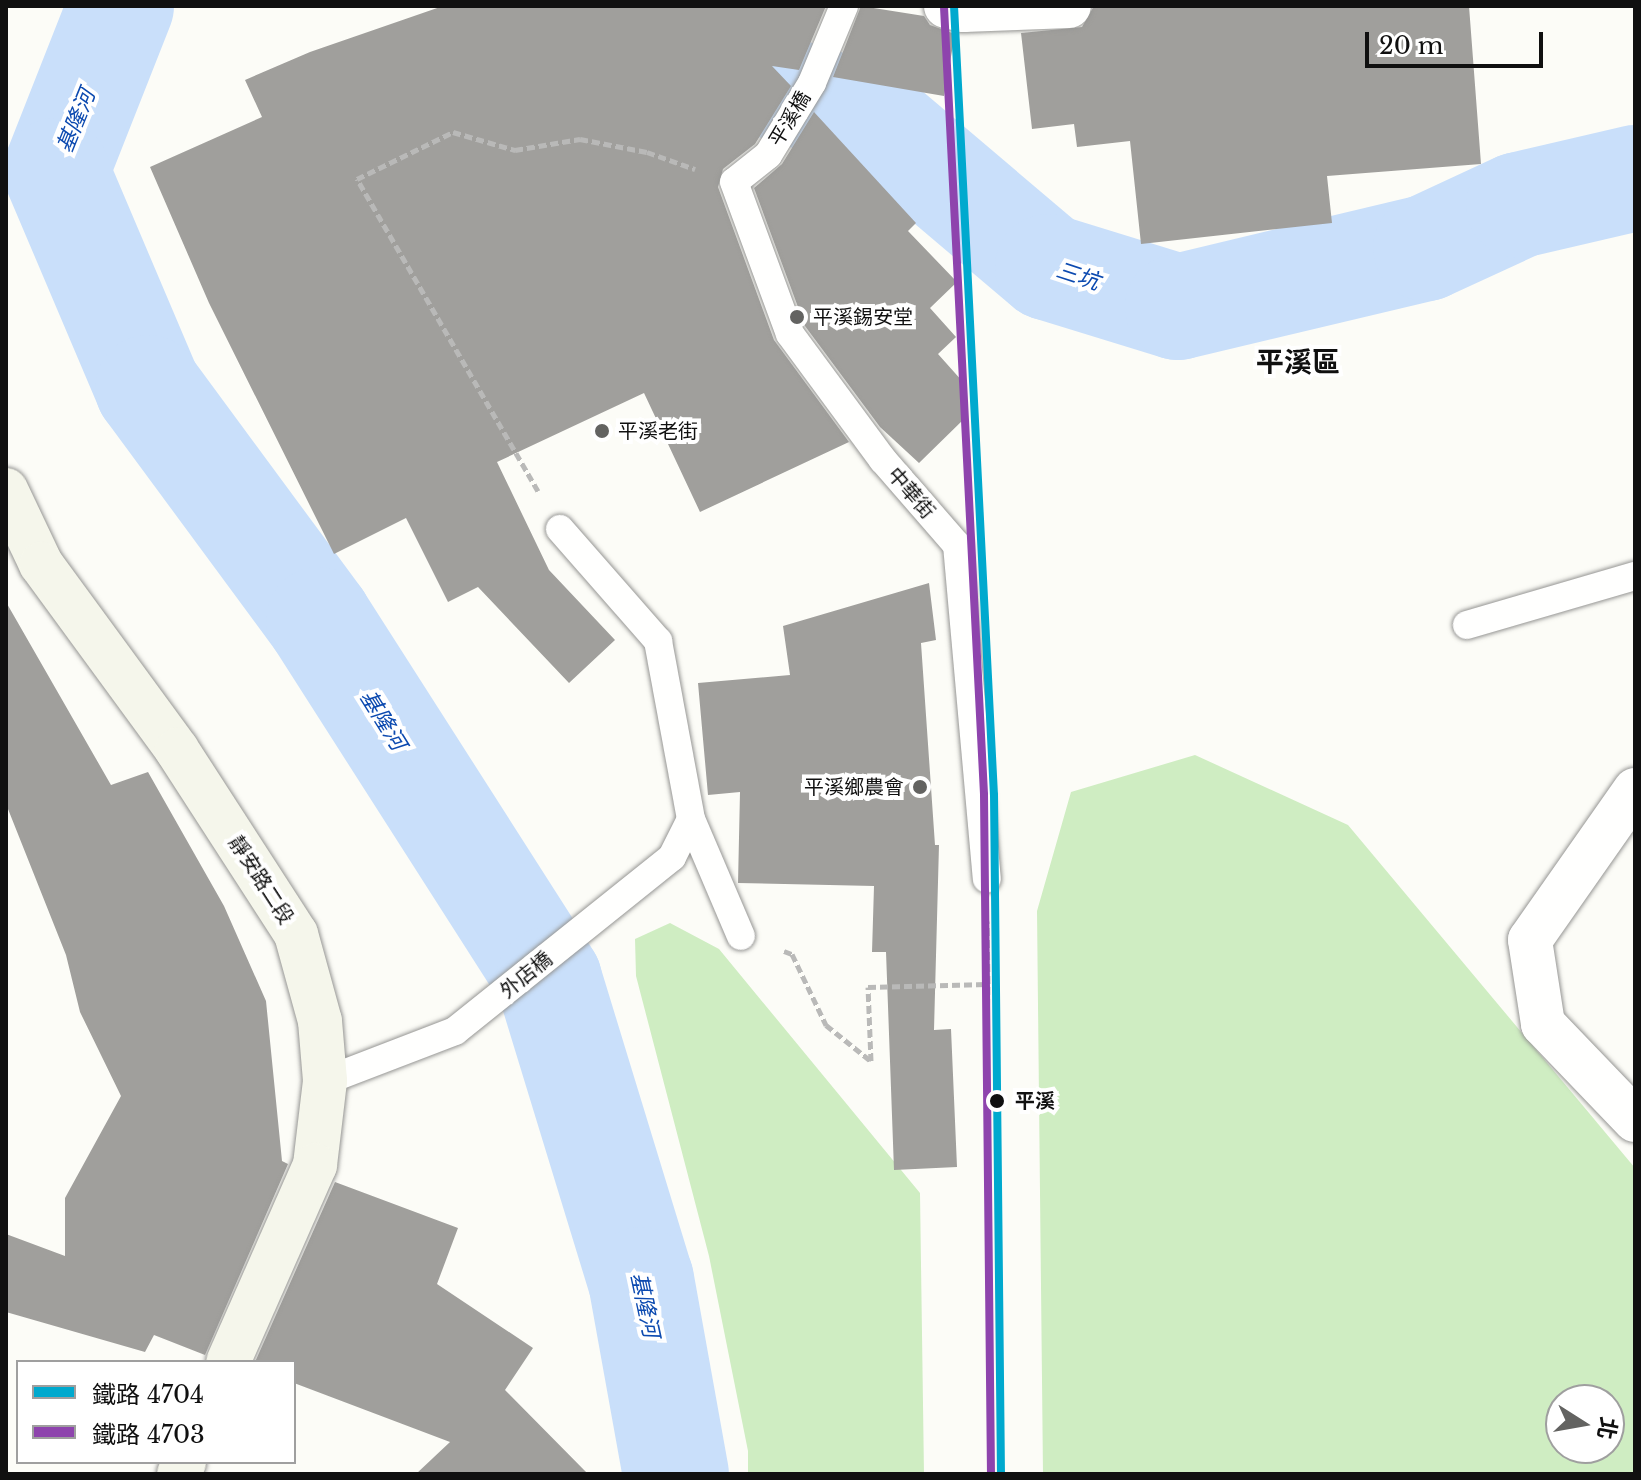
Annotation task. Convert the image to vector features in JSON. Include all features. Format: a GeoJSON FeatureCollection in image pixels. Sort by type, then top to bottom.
{"type":"FeatureCollection","features":[{"type":"Feature","properties":{"kind":"main road","name":"靜安路二段"},"geometry":{"type":"LineString","coordinates":[[6,490],[41,564],[177,750],[296,934],[320,1021],[325,1081],[315,1165],[229,1360]]}},
{"type":"Feature","properties":{"kind":"street"},"geometry":{"type":"LineString","coordinates":[[946,6],[964,10],[1069,6]]}},
{"type":"Feature","properties":{"kind":"street"},"geometry":{"type":"LineString","coordinates":[[1635,790],[1530,940],[1543,1024],[1635,1120]]}},
{"type":"Feature","properties":{"kind":"lane","name":"平溪橋"},"geometry":{"type":"LineString","coordinates":[[734,182],[768,155],[812,83],[844,6]]}},
{"type":"Feature","properties":{"kind":"lane","name":"中華街"},"geometry":{"type":"LineString","coordinates":[[734,182],[790,334],[883,460],[957,545],[987,879]]}},
{"type":"Feature","properties":{"kind":"lane"},"geometry":{"type":"LineString","coordinates":[[560,529],[658,641],[691,819],[741,936]]}},
{"type":"Feature","properties":{"kind":"lane"},"geometry":{"type":"LineString","coordinates":[[1467,625],[1635,576]]}},
{"type":"Feature","properties":{"kind":"lane","name":"外店橋"},"geometry":{"type":"LineString","coordinates":[[325,1081],[455,1031],[672,857],[691,819]]}},
{"type":"Feature","properties":{"kind":"path"},"geometry":{"type":"LineString","coordinates":[[560,529],[357,179],[453,132],[515,150],[580,139],[647,152],[734,182]]}},
{"type":"Feature","properties":{"kind":"path"},"geometry":{"type":"LineString","coordinates":[[987,879],[987,1030]]}},
{"type":"Feature","properties":{"kind":"path"},"geometry":{"type":"LineString","coordinates":[[741,936],[792,954],[826,1025],[871,1061],[868,987],[988,984]]}},
{"type":"Feature","properties":{"kind":"green space"},"geometry":{"type":"Polygon","coordinates":[[[1195,755],[1348,825],[1635,1168],[1635,1474],[1043,1474],[1037,911],[1071,792],[1195,755]]]}},
{"type":"Feature","properties":{"kind":"green space"},"geometry":{"type":"Polygon","coordinates":[[[670,923],[719,949],[920,1193],[924,1474],[748,1474],[748,1451],[709,1256],[636,976],[635,939],[670,923]]]}},
{"type":"Feature","properties":{"kind":"building"},"geometry":{"type":"Polygon","coordinates":[[[443,6],[826,6],[799,70],[772,66],[791,86],[755,144],[723,169],[718,187],[774,340],[849,442],[700,512],[644,393],[497,462],[549,570],[615,640],[569,683],[478,587],[448,602],[406,518],[334,554],[209,303],[150,167],[262,117],[245,80],[310,52],[443,6]]]}},
{"type":"Feature","properties":{"kind":"building"},"geometry":{"type":"Polygon","coordinates":[[[861,6],[924,16],[930,25],[955,34],[944,96],[833,77],[861,6]]]}},
{"type":"Feature","properties":{"kind":"building"},"geometry":{"type":"Polygon","coordinates":[[[1094,6],[1469,6],[1481,164],[1327,176],[1332,223],[1141,244],[1130,141],[1077,147],[1074,124],[1032,129],[1021,33],[1082,27],[1094,6]]]}},
{"type":"Feature","properties":{"kind":"building"},"geometry":{"type":"Polygon","coordinates":[[[814,112],[916,223],[908,231],[957,282],[930,308],[956,337],[938,354],[963,382],[965,418],[919,463],[880,427],[805,326],[754,188],[782,164],[814,112]]]}},
{"type":"Feature","properties":{"kind":"building"},"geometry":{"type":"Polygon","coordinates":[[[929,583],[936,640],[921,643],[935,845],[939,845],[934,1030],[951,1029],[957,1167],[894,1170],[886,952],[872,952],[874,886],[738,883],[740,792],[708,795],[698,683],[790,675],[783,626],[929,583]]]}},
{"type":"Feature","properties":{"kind":"building"},"geometry":{"type":"Polygon","coordinates":[[[6,602],[111,785],[148,772],[224,906],[266,1001],[282,1161],[288,1164],[205,1355],[154,1335],[145,1352],[6,1312],[6,1234],[65,1256],[65,1198],[121,1096],[80,1012],[66,955],[6,804],[6,602]]]}},
{"type":"Feature","properties":{"kind":"building"},"geometry":{"type":"Polygon","coordinates":[[[335,1182],[458,1228],[437,1284],[533,1348],[505,1390],[588,1474],[416,1474],[450,1442],[296,1384],[296,1360],[256,1360],[335,1182]]]}},
{"type":"Feature","properties":{"kind":"waterway","name":"基隆河"},"geometry":{"type":"LineString","coordinates":[[121,6],[56,171],[148,388],[319,620],[549,980],[641,1280],[676,1474]]}},
{"type":"Feature","properties":{"kind":"waterway","name":"三坑"},"geometry":{"type":"LineString","coordinates":[[522,6],[872,118],[1048,267],[1178,307],[1426,248],[1519,205],[1635,178]]}},
{"type":"Feature","properties":{"kind":"rail line","name":"4704"},"geometry":{"type":"LineString","coordinates":[[954,6],[994,795],[1001,1474]]}},
{"type":"Feature","properties":{"kind":"rail line","name":"4703"},"geometry":{"type":"LineString","coordinates":[[944,7],[984,795],[991,1474]]}},
{"type":"Feature","properties":{"kind":"place","name":"平溪錫安堂"},"geometry":{"type":"Point","coordinates":[797,317]}},
{"type":"Feature","properties":{"kind":"place","name":"平溪老街"},"geometry":{"type":"Point","coordinates":[602,431]}},
{"type":"Feature","properties":{"kind":"place","name":"平溪鄉農會"},"geometry":{"type":"Point","coordinates":[920,787]}},
{"type":"Feature","properties":{"kind":"place","name":"平溪"},"geometry":{"type":"Point","coordinates":[997,1101]}},
{"type":"Feature","properties":{"kind":"district","name":"平溪區"},"geometry":{"type":"Point","coordinates":[1298,363]}}]}
